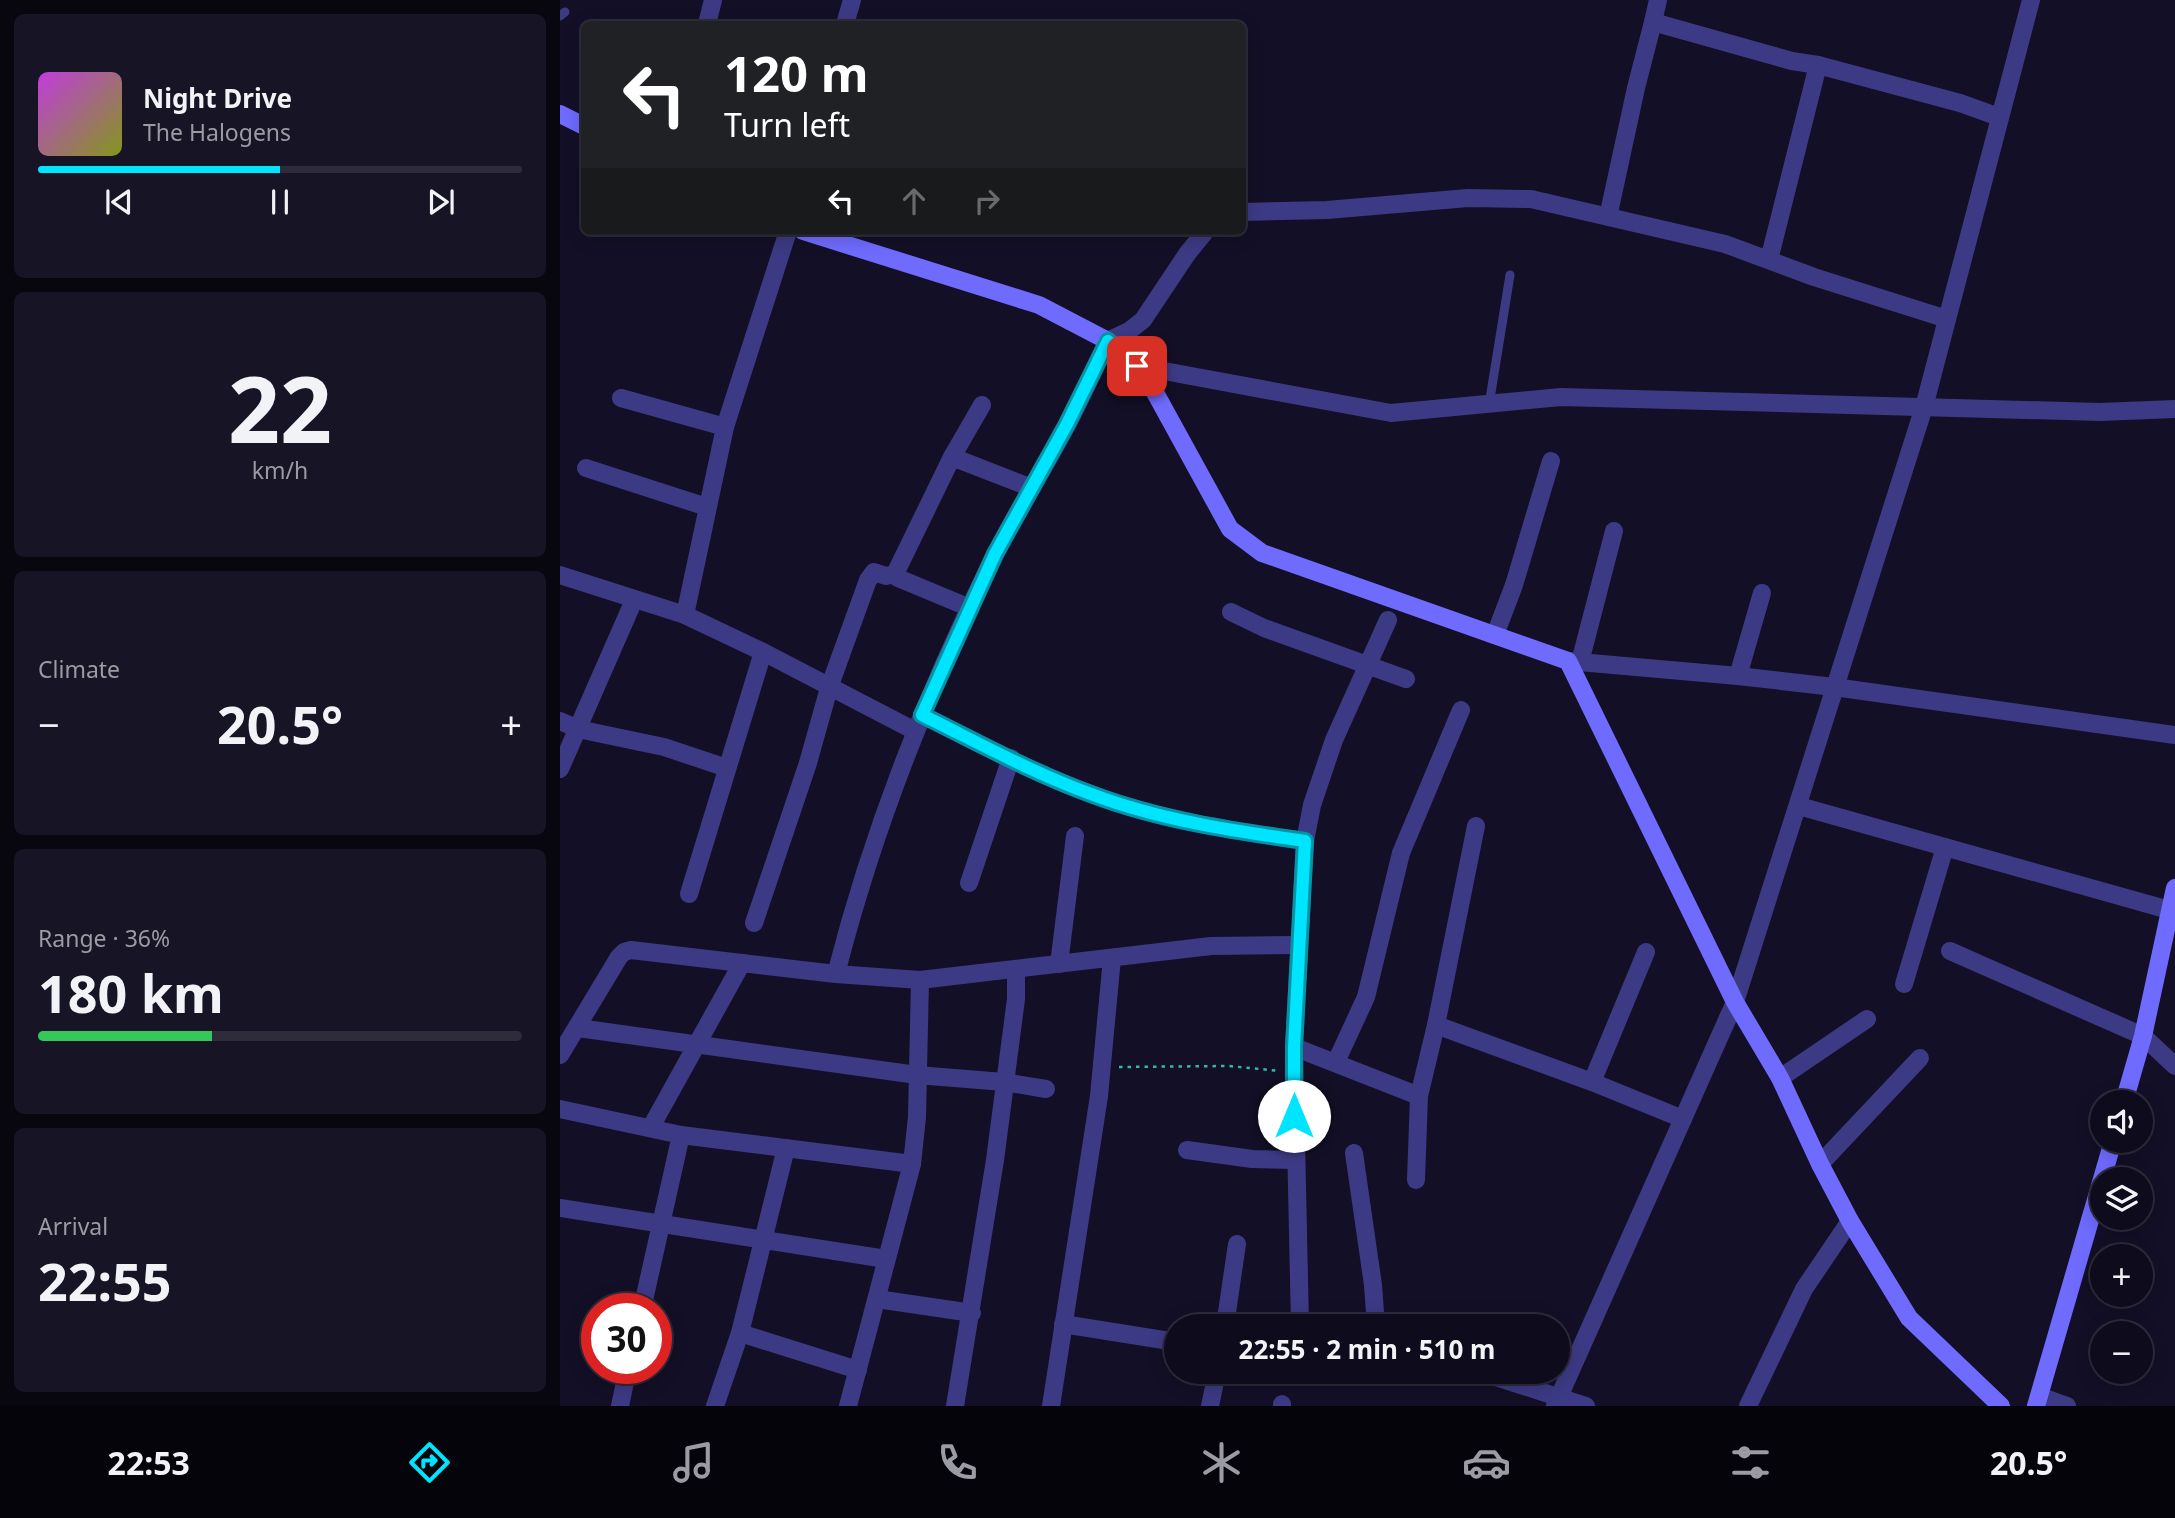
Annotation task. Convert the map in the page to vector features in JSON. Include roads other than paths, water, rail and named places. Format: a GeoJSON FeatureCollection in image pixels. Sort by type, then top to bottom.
{"type":"FeatureCollection","features":[{"type":"Feature","properties":{"kind":"street"},"geometry":{"type":"LineString","coordinates":[[708,21],[713,0]]}},
{"type":"Feature","properties":{"kind":"street"},"geometry":{"type":"LineString","coordinates":[[846,21],[852,0]]}},
{"type":"Feature","properties":{"kind":"street"},"geometry":{"type":"LineString","coordinates":[[1608,217],[1658,0]]}},
{"type":"Feature","properties":{"kind":"street"},"geometry":{"type":"LineString","coordinates":[[1557,1401],[1735,1002],[1924,407],[2031,0]]}},
{"type":"Feature","properties":{"kind":"street"},"geometry":{"type":"LineString","coordinates":[[1653,22],[1793,61],[1818,65],[1961,103],[1999,117]]}},
{"type":"Feature","properties":{"kind":"street"},"geometry":{"type":"LineString","coordinates":[[1769,260],[1818,65]]}},
{"type":"Feature","properties":{"kind":"street"},"geometry":{"type":"LineString","coordinates":[[563,118],[581,125]]}},
{"type":"Feature","properties":{"kind":"street"},"geometry":{"type":"LineString","coordinates":[[1246,212],[1327,210],[1468,198],[1531,199],[1725,244],[1814,277],[1947,319]]}},
{"type":"Feature","properties":{"kind":"street"},"geometry":{"type":"LineString","coordinates":[[685,615],[725,427],[787,235]]}},
{"type":"Feature","properties":{"kind":"street"},"geometry":{"type":"LineString","coordinates":[[816,235],[1039,305],[1108,341],[1137,366],[1152,387],[1230,529],[1262,553],[1574,661],[1835,687],[2175,735]]}},
{"type":"Feature","properties":{"kind":"street"},"geometry":{"type":"LineString","coordinates":[[836,974],[847,931],[899,770],[995,554],[1067,424],[1108,341],[1129,331],[1143,320],[1202,235]]}},
{"type":"Feature","properties":{"kind":"street"},"geometry":{"type":"LineString","coordinates":[[1137,366],[1391,413],[1561,397],[2100,412],[2175,409]]}},
{"type":"Feature","properties":{"kind":"street"},"geometry":{"type":"LineString","coordinates":[[621,398],[725,427]]}},
{"type":"Feature","properties":{"kind":"street"},"geometry":{"type":"LineString","coordinates":[[895,574],[982,405]]}},
{"type":"Feature","properties":{"kind":"street"},"geometry":{"type":"LineString","coordinates":[[953,457],[1032,488]]}},
{"type":"Feature","properties":{"kind":"street"},"geometry":{"type":"LineString","coordinates":[[1495,635],[1531,534],[1551,461]]}},
{"type":"Feature","properties":{"kind":"street"},"geometry":{"type":"LineString","coordinates":[[586,468],[706,507]]}},
{"type":"Feature","properties":{"kind":"street"},"geometry":{"type":"LineString","coordinates":[[1614,531],[1574,661],[1735,1002],[1780,1079],[1850,1221],[1909,1318],[2001,1406]]}},
{"type":"Feature","properties":{"kind":"street"},"geometry":{"type":"LineString","coordinates":[[754,923],[808,763],[829,688],[872,573],[886,576],[895,574],[970,608]]}},
{"type":"Feature","properties":{"kind":"street"},"geometry":{"type":"LineString","coordinates":[[560,575],[685,615],[763,652],[829,688],[1011,758],[1091,794],[1138,809],[1229,830],[1305,841]]}},
{"type":"Feature","properties":{"kind":"street"},"geometry":{"type":"LineString","coordinates":[[1738,676],[1762,593]]}},
{"type":"Feature","properties":{"kind":"street"},"geometry":{"type":"LineString","coordinates":[[560,769],[634,600]]}},
{"type":"Feature","properties":{"kind":"street"},"geometry":{"type":"LineString","coordinates":[[1231,612],[1264,628],[1406,679]]}},
{"type":"Feature","properties":{"kind":"street"},"geometry":{"type":"LineString","coordinates":[[1300,1314],[1294,1047],[1305,841],[1312,805],[1334,740],[1388,620]]}},
{"type":"Feature","properties":{"kind":"street"},"geometry":{"type":"LineString","coordinates":[[689,894],[763,652]]}},
{"type":"Feature","properties":{"kind":"street"},"geometry":{"type":"LineString","coordinates":[[1336,1062],[1366,997],[1401,853],[1461,710]]}},
{"type":"Feature","properties":{"kind":"street"},"geometry":{"type":"LineString","coordinates":[[560,721],[578,729],[664,747],[727,768]]}},
{"type":"Feature","properties":{"kind":"street"},"geometry":{"type":"LineString","coordinates":[[969,883],[1011,758]]}},
{"type":"Feature","properties":{"kind":"street"},"geometry":{"type":"LineString","coordinates":[[1799,806],[2169,910]]}},
{"type":"Feature","properties":{"kind":"street"},"geometry":{"type":"LineString","coordinates":[[1416,1180],[1419,1096],[1476,826]]}},
{"type":"Feature","properties":{"kind":"street"},"geometry":{"type":"LineString","coordinates":[[1059,964],[1075,836]]}},
{"type":"Feature","properties":{"kind":"street"},"geometry":{"type":"LineString","coordinates":[[1905,984],[1945,847]]}},
{"type":"Feature","properties":{"kind":"street"},"geometry":{"type":"LineString","coordinates":[[2127,1090],[2143,1035],[2175,888]]}},
{"type":"Feature","properties":{"kind":"street"},"geometry":{"type":"LineString","coordinates":[[560,1055],[609,973],[624,952],[631,950],[920,981],[1211,946],[1299,945]]}},
{"type":"Feature","properties":{"kind":"street"},"geometry":{"type":"LineString","coordinates":[[1950,951],[2143,1035],[2175,1066]]}},
{"type":"Feature","properties":{"kind":"street"},"geometry":{"type":"LineString","coordinates":[[1592,1082],[1646,952]]}},
{"type":"Feature","properties":{"kind":"street"},"geometry":{"type":"LineString","coordinates":[[1051,1406],[1101,1066],[1112,958]]}},
{"type":"Feature","properties":{"kind":"street"},"geometry":{"type":"LineString","coordinates":[[651,1127],[742,963]]}},
{"type":"Feature","properties":{"kind":"street"},"geometry":{"type":"LineString","coordinates":[[955,1406],[972,1313],[1016,999],[1016,969]]}},
{"type":"Feature","properties":{"kind":"street"},"geometry":{"type":"LineString","coordinates":[[848,1406],[912,1164],[917,1117],[920,981]]}},
{"type":"Feature","properties":{"kind":"street"},"geometry":{"type":"LineString","coordinates":[[1780,1079],[1867,1019]]}},
{"type":"Feature","properties":{"kind":"street"},"geometry":{"type":"LineString","coordinates":[[1436,1025],[1592,1082],[1683,1119]]}},
{"type":"Feature","properties":{"kind":"street"},"geometry":{"type":"LineString","coordinates":[[578,1028],[917,1075],[1004,1082],[1046,1089]]}},
{"type":"Feature","properties":{"kind":"street"},"geometry":{"type":"LineString","coordinates":[[1294,1047],[1419,1096]]}},
{"type":"Feature","properties":{"kind":"street"},"geometry":{"type":"LineString","coordinates":[[1820,1164],[1920,1058]]}},
{"type":"Feature","properties":{"kind":"street"},"geometry":{"type":"LineString","coordinates":[[560,1109],[681,1135],[912,1164]]}},
{"type":"Feature","properties":{"kind":"street"},"geometry":{"type":"LineString","coordinates":[[646,1293],[681,1135]]}},
{"type":"Feature","properties":{"kind":"street"},"geometry":{"type":"LineString","coordinates":[[715,1406],[740,1333],[786,1148]]}},
{"type":"Feature","properties":{"kind":"street"},"geometry":{"type":"LineString","coordinates":[[1187,1150],[1252,1159],[1295,1160]]}},
{"type":"Feature","properties":{"kind":"street"},"geometry":{"type":"LineString","coordinates":[[1354,1153],[1375,1314]]}},
{"type":"Feature","properties":{"kind":"street"},"geometry":{"type":"LineString","coordinates":[[2067,1406],[2037,1401],[2109,1153]]}},
{"type":"Feature","properties":{"kind":"street"},"geometry":{"type":"LineString","coordinates":[[560,1208],[886,1259]]}},
{"type":"Feature","properties":{"kind":"street"},"geometry":{"type":"LineString","coordinates":[[1748,1406],[1804,1290],[1850,1221]]}},
{"type":"Feature","properties":{"kind":"street"},"geometry":{"type":"LineString","coordinates":[[1227,1314],[1237,1244]]}},
{"type":"Feature","properties":{"kind":"street"},"geometry":{"type":"LineString","coordinates":[[877,1298],[972,1313]]}},
{"type":"Feature","properties":{"kind":"street"},"geometry":{"type":"LineString","coordinates":[[1063,1324],[1164,1340]]}},
{"type":"Feature","properties":{"kind":"street"},"geometry":{"type":"LineString","coordinates":[[740,1333],[859,1370]]}},
{"type":"Feature","properties":{"kind":"street"},"geometry":{"type":"LineString","coordinates":[[620,1406],[625,1384]]}},
{"type":"Feature","properties":{"kind":"street"},"geometry":{"type":"LineString","coordinates":[[1210,1406],[1215,1384]]}},
{"type":"Feature","properties":{"kind":"street"},"geometry":{"type":"LineString","coordinates":[[1512,1384],[1557,1401],[1587,1406]]}},
{"type":"Feature","properties":{"kind":"lane"},"geometry":{"type":"LineString","coordinates":[[1489,405],[1510,275]]}}]}
